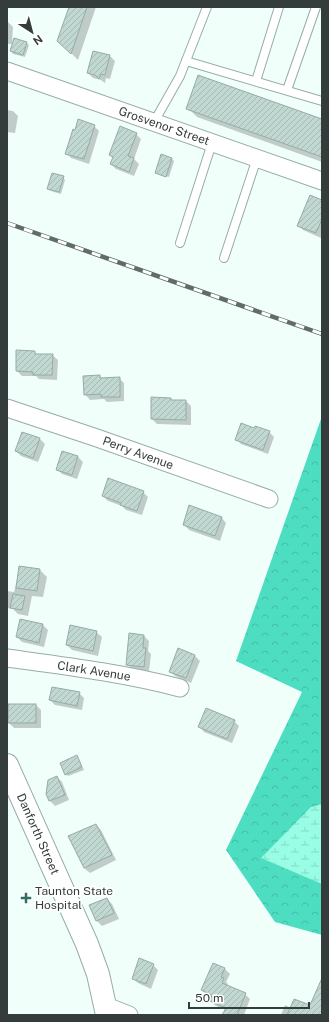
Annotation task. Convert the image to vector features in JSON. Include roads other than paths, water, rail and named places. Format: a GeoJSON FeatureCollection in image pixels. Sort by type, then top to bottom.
{"type":"FeatureCollection","features":[{"type":"Feature","properties":{"kind":"street","name":"Grosvenor Street"},"geometry":{"type":"LineString","coordinates":[[7,71],[322,181]]}},
{"type":"Feature","properties":{"kind":"street","name":"Perry Avenue"},"geometry":{"type":"LineString","coordinates":[[7,408],[269,499]]}},
{"type":"Feature","properties":{"kind":"street","name":"Clark Avenue"},"geometry":{"type":"LineString","coordinates":[[7,658],[133,676],[180,688]]}},
{"type":"Feature","properties":{"kind":"street","name":"Danforth Street"},"geometry":{"type":"LineString","coordinates":[[7,765],[87,944],[98,974],[106,1010]]}},
{"type":"Feature","properties":{"kind":"street"},"geometry":{"type":"LineString","coordinates":[[106,1010],[129,1015]]}},
{"type":"Feature","properties":{"kind":"lane"},"geometry":{"type":"LineString","coordinates":[[154,122],[180,76],[207,7]]}},
{"type":"Feature","properties":{"kind":"lane"},"geometry":{"type":"LineString","coordinates":[[256,82],[279,7]]}},
{"type":"Feature","properties":{"kind":"lane"},"geometry":{"type":"LineString","coordinates":[[286,90],[316,7]]}},
{"type":"Feature","properties":{"kind":"lane"},"geometry":{"type":"LineString","coordinates":[[186,61],[322,101]]}},
{"type":"Feature","properties":{"kind":"lane"},"geometry":{"type":"LineString","coordinates":[[180,243],[212,142]]}},
{"type":"Feature","properties":{"kind":"lane"},"geometry":{"type":"LineString","coordinates":[[224,258],[257,158]]}},
{"type":"Feature","properties":{"kind":"railway"},"geometry":{"type":"LineString","coordinates":[[7,223],[322,334]]}},
{"type":"Feature","properties":{"kind":"place","name":"Taunton State Hospital"},"geometry":{"type":"Point","coordinates":[26,898]}}]}
